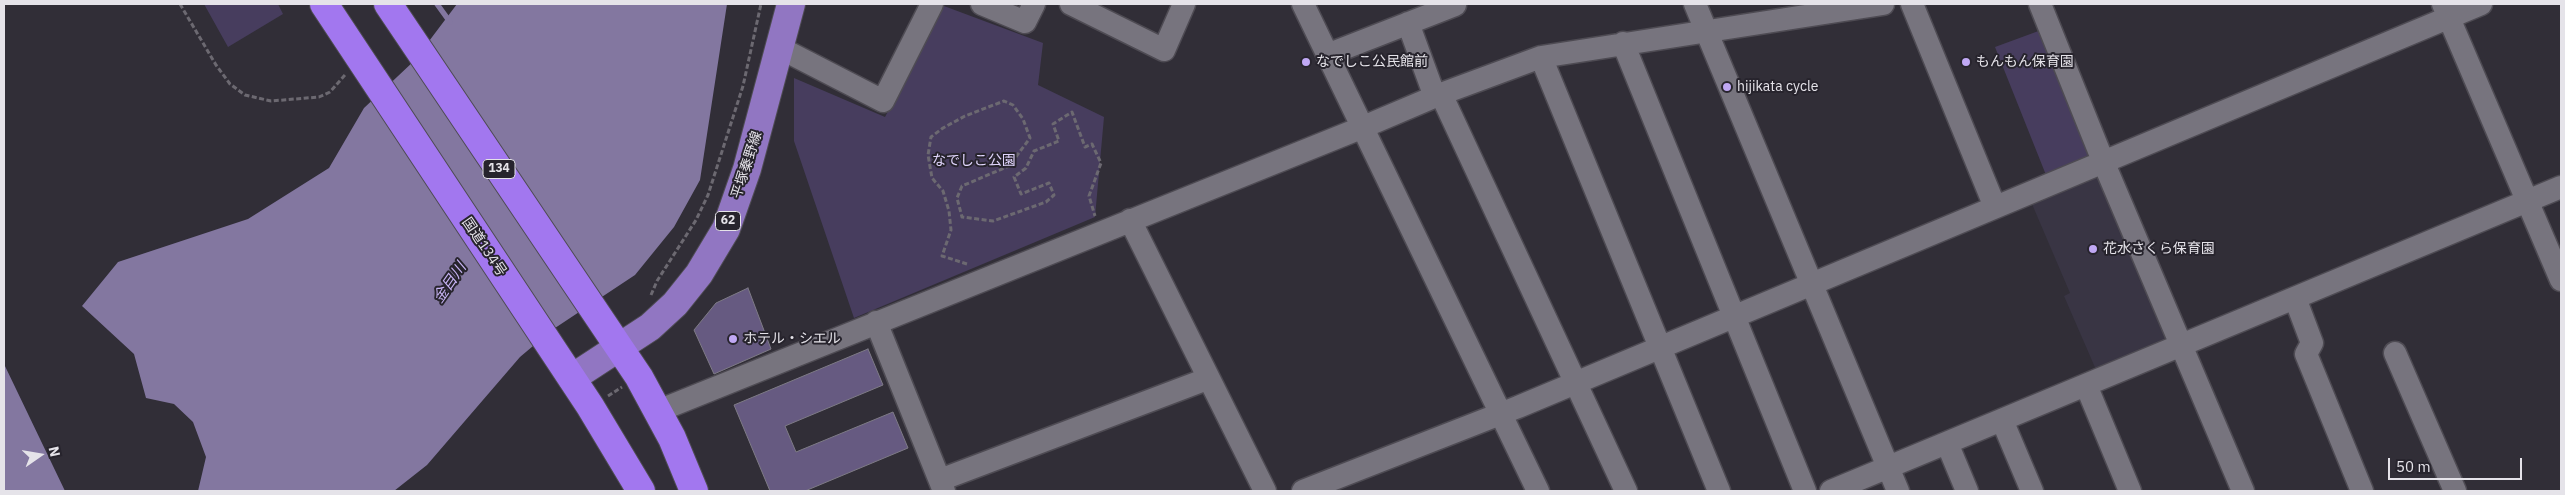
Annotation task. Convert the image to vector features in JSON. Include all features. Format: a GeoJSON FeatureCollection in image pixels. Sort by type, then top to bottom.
{"type":"FeatureCollection","features":[{"type":"Feature","properties":{"kind":"highway","name":"国道134号"},"geometry":{"type":"LineString","coordinates":[[324,4],[356,68],[572,378],[641,491]]}},
{"type":"Feature","properties":{"kind":"highway","name":"134"},"geometry":{"type":"LineString","coordinates":[[393,13],[620,347],[658,411],[694,491]]}},
{"type":"Feature","properties":{"kind":"main road","name":"平塚秦野線"},"geometry":{"type":"LineString","coordinates":[[572,378],[650,327],[675,304],[699,274],[726,229],[748,169],[791,4]]}},
{"type":"Feature","properties":{"kind":"street"},"geometry":{"type":"LineString","coordinates":[[780,48],[883,101],[932,4]]}},
{"type":"Feature","properties":{"kind":"street"},"geometry":{"type":"LineString","coordinates":[[982,4],[1025,22],[1034,4]]}},
{"type":"Feature","properties":{"kind":"street"},"geometry":{"type":"LineString","coordinates":[[1071,4],[1164,50],[1184,4]]}},
{"type":"Feature","properties":{"kind":"street"},"geometry":{"type":"LineString","coordinates":[[1303,4],[1361,128],[1538,491]]}},
{"type":"Feature","properties":{"kind":"street"},"geometry":{"type":"LineString","coordinates":[[1695,4],[1898,491]]}},
{"type":"Feature","properties":{"kind":"street"},"geometry":{"type":"LineString","coordinates":[[658,411],[1361,128],[1438,95],[1541,57],[1883,4]]}},
{"type":"Feature","properties":{"kind":"street"},"geometry":{"type":"LineString","coordinates":[[1912,4],[1995,207]]}},
{"type":"Feature","properties":{"kind":"street"},"geometry":{"type":"LineString","coordinates":[[2040,4],[2103,161],[2243,491]]}},
{"type":"Feature","properties":{"kind":"street"},"geometry":{"type":"LineString","coordinates":[[1303,491],[1500,414],[1995,207],[2446,10],[2481,4]]}},
{"type":"Feature","properties":{"kind":"street"},"geometry":{"type":"LineString","coordinates":[[1327,55],[1455,6]]}},
{"type":"Feature","properties":{"kind":"street"},"geometry":{"type":"LineString","coordinates":[[2446,10],[2529,200],[2561,280]]}},
{"type":"Feature","properties":{"kind":"street"},"geometry":{"type":"LineString","coordinates":[[1408,23],[1438,95],[1626,491]]}},
{"type":"Feature","properties":{"kind":"street"},"geometry":{"type":"LineString","coordinates":[[1623,43],[1805,491]]}},
{"type":"Feature","properties":{"kind":"street"},"geometry":{"type":"LineString","coordinates":[[1541,57],[1719,491]]}},
{"type":"Feature","properties":{"kind":"street"},"geometry":{"type":"LineString","coordinates":[[1832,491],[2561,187]]}},
{"type":"Feature","properties":{"kind":"street"},"geometry":{"type":"LineString","coordinates":[[1130,220],[1207,379],[1265,491]]}},
{"type":"Feature","properties":{"kind":"street"},"geometry":{"type":"LineString","coordinates":[[2296,298],[2312,343],[2306,354],[2362,491]]}},
{"type":"Feature","properties":{"kind":"street"},"geometry":{"type":"LineString","coordinates":[[876,322],[943,488],[1207,379]]}},
{"type":"Feature","properties":{"kind":"street"},"geometry":{"type":"LineString","coordinates":[[2395,353],[2455,491]]}},
{"type":"Feature","properties":{"kind":"street"},"geometry":{"type":"LineString","coordinates":[[2086,385],[2130,491]]}},
{"type":"Feature","properties":{"kind":"street"},"geometry":{"type":"LineString","coordinates":[[2002,420],[2032,491]]}},
{"type":"Feature","properties":{"kind":"street"},"geometry":{"type":"LineString","coordinates":[[1947,443],[1967,491]]}},
{"type":"Feature","properties":{"kind":"path"},"geometry":{"type":"LineString","coordinates":[[180,4],[223,75],[237,90],[254,98],[271,101],[319,97],[330,92],[356,68]]}},
{"type":"Feature","properties":{"kind":"path"},"geometry":{"type":"LineString","coordinates":[[650,299],[657,281],[696,220],[708,195],[743,86],[761,4]]}},
{"type":"Feature","properties":{"kind":"path"},"geometry":{"type":"LineString","coordinates":[[971,268],[968,264],[942,256],[951,230],[949,211],[943,191],[932,178],[928,155],[930,137],[965,116],[1004,101],[1014,105],[1030,138],[1009,166],[962,186],[958,198],[962,217],[993,221],[1046,202],[1054,195],[1049,183],[1021,194],[1014,177],[1026,168],[1034,151],[1059,141],[1053,124],[1072,112],[1085,147],[1092,144],[1101,163],[1089,196],[1095,217]]}},
{"type":"Feature","properties":{"kind":"path"},"geometry":{"type":"LineString","coordinates":[[606,396],[629,383]]}},
{"type":"Feature","properties":{"kind":"shaded area","name":"花水さくら保育園"},"geometry":{"type":"Polygon","coordinates":[[[2095,178],[2108,184],[2168,342],[2097,372],[2064,296],[2070,293],[2032,204],[2095,178]]]}},
{"type":"Feature","properties":{"kind":"green space"},"geometry":{"type":"Polygon","coordinates":[[[204,4],[278,4],[283,14],[228,47],[204,4]]]}},
{"type":"Feature","properties":{"kind":"green space","name":"なでしこ公園"},"geometry":{"type":"Polygon","coordinates":[[[944,6],[1043,43],[1038,85],[1104,117],[1095,217],[854,318],[794,141],[794,78],[885,117],[944,6]]]}},
{"type":"Feature","properties":{"kind":"green space"},"geometry":{"type":"Polygon","coordinates":[[[2044,29],[2094,155],[2046,175],[1995,47],[2044,29]]]}},
{"type":"Feature","properties":{"kind":"water","name":"金目川"},"geometry":{"type":"Polygon","coordinates":[[[457,4],[727,4],[700,180],[674,227],[635,275],[552,330],[520,357],[427,465],[394,491],[198,491],[206,457],[193,422],[174,404],[146,398],[134,354],[82,306],[118,262],[248,219],[329,168],[364,108],[414,61],[457,4]]]}},
{"type":"Feature","properties":{"kind":"water"},"geometry":{"type":"Polygon","coordinates":[[[4,364],[65,491],[4,491],[4,364]]]}},
{"type":"Feature","properties":{"kind":"building","name":"ホテル・シエル"},"geometry":{"type":"Polygon","coordinates":[[[748,288],[771,349],[714,374],[694,330],[716,303],[748,288]]]}},
{"type":"Feature","properties":{"kind":"building"},"geometry":{"type":"Polygon","coordinates":[[[868,349],[883,385],[785,426],[796,452],[893,412],[908,448],[805,491],[770,491],[734,405],[868,349]]]}},
{"type":"Feature","properties":{"kind":"waterway"},"geometry":{"type":"LineString","coordinates":[[437,4],[450,22]]}},
{"type":"Feature","properties":{"kind":"place","name":"なでしこ公民館前"},"geometry":{"type":"Point","coordinates":[1306,62]}},
{"type":"Feature","properties":{"kind":"place","name":"もんもん保育園"},"geometry":{"type":"Point","coordinates":[1966,62]}},
{"type":"Feature","properties":{"kind":"place","name":"hijikata cycle"},"geometry":{"type":"Point","coordinates":[1727,87]}},
{"type":"Feature","properties":{"kind":"place","name":"花水さくら保育園"},"geometry":{"type":"Point","coordinates":[2093,249]}},
{"type":"Feature","properties":{"kind":"place","name":"ホテル・シエル"},"geometry":{"type":"Point","coordinates":[733,339]}}]}
